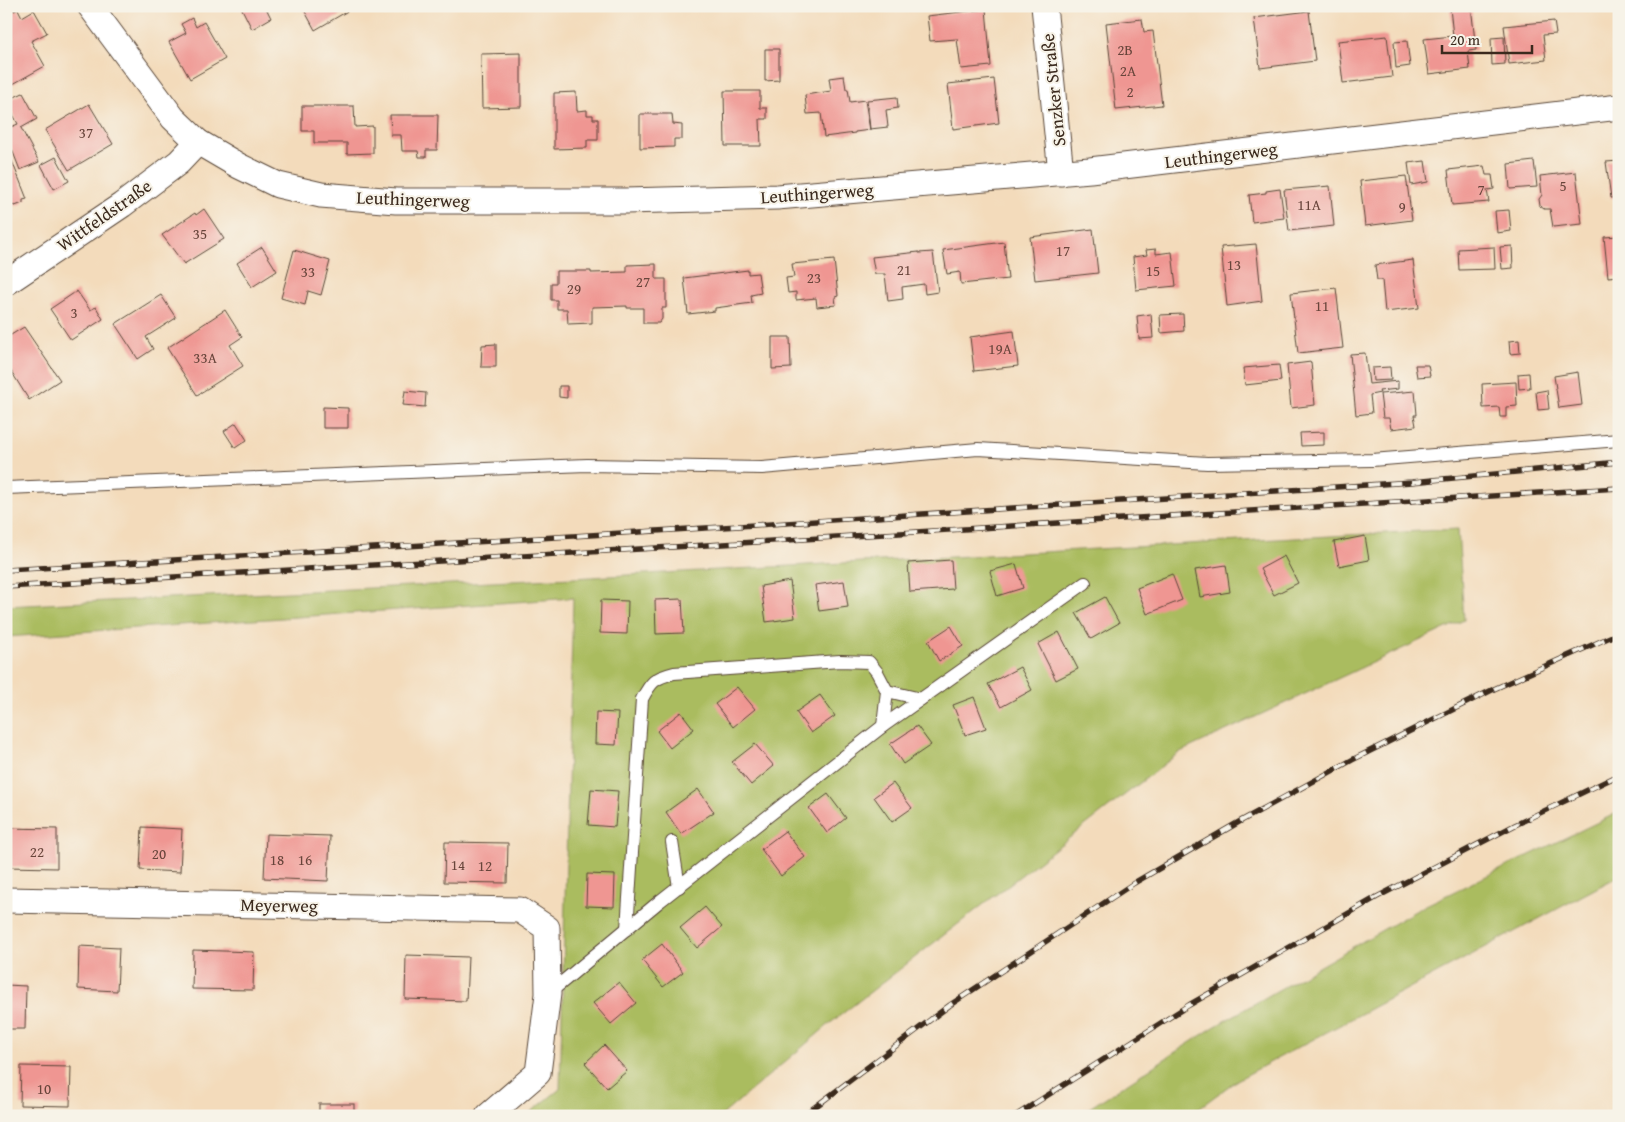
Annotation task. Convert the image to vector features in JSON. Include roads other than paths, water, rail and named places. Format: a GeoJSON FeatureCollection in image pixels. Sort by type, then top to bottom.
{"type":"FeatureCollection","features":[{"type":"Feature","properties":{"kind":"street","name":"Leuthingerweg"},"geometry":{"type":"LineString","coordinates":[[90,6],[173,118],[198,142],[239,166],[278,185],[321,195],[396,201],[625,201],[777,197],[1061,173],[1619,107]]}},
{"type":"Feature","properties":{"kind":"street","name":"Senzker Straße"},"geometry":{"type":"LineString","coordinates":[[1044,6],[1061,173]]}},
{"type":"Feature","properties":{"kind":"street","name":"Wittfeldstraße"},"geometry":{"type":"LineString","coordinates":[[6,283],[122,205],[179,162],[198,142]]}},
{"type":"Feature","properties":{"kind":"street","name":"Meyerweg"},"geometry":{"type":"LineString","coordinates":[[6,900],[520,910],[547,928],[548,994]]}},
{"type":"Feature","properties":{"kind":"street"},"geometry":{"type":"LineString","coordinates":[[488,1116],[538,1073],[548,994]]}},
{"type":"Feature","properties":{"kind":"lane"},"geometry":{"type":"LineString","coordinates":[[6,488],[587,465],[762,468],[978,449],[1207,463],[1372,460],[1619,440]]}},
{"type":"Feature","properties":{"kind":"lane"},"geometry":{"type":"LineString","coordinates":[[548,994],[679,887],[883,726],[1085,584]]}},
{"type":"Feature","properties":{"kind":"lane"},"geometry":{"type":"LineString","coordinates":[[627,929],[642,699],[655,679],[674,673],[840,661],[869,662],[878,672],[887,691],[883,726]]}},
{"type":"Feature","properties":{"kind":"lane"},"geometry":{"type":"LineString","coordinates":[[887,691],[921,699]]}},
{"type":"Feature","properties":{"kind":"lane"},"geometry":{"type":"LineString","coordinates":[[672,842],[679,887]]}},
{"type":"Feature","properties":{"kind":"railway"},"geometry":{"type":"LineString","coordinates":[[6,570],[739,526],[1412,482],[1619,462]]}},
{"type":"Feature","properties":{"kind":"railway"},"geometry":{"type":"LineString","coordinates":[[6,587],[1619,488]]}},
{"type":"Feature","properties":{"kind":"railway"},"geometry":{"type":"LineString","coordinates":[[803,1116],[950,1005],[1134,883],[1239,822],[1352,760],[1494,689],[1619,633]]}},
{"type":"Feature","properties":{"kind":"railway"},"geometry":{"type":"LineString","coordinates":[[1015,1116],[1189,1005],[1377,897],[1515,825],[1619,775]]}}]}
